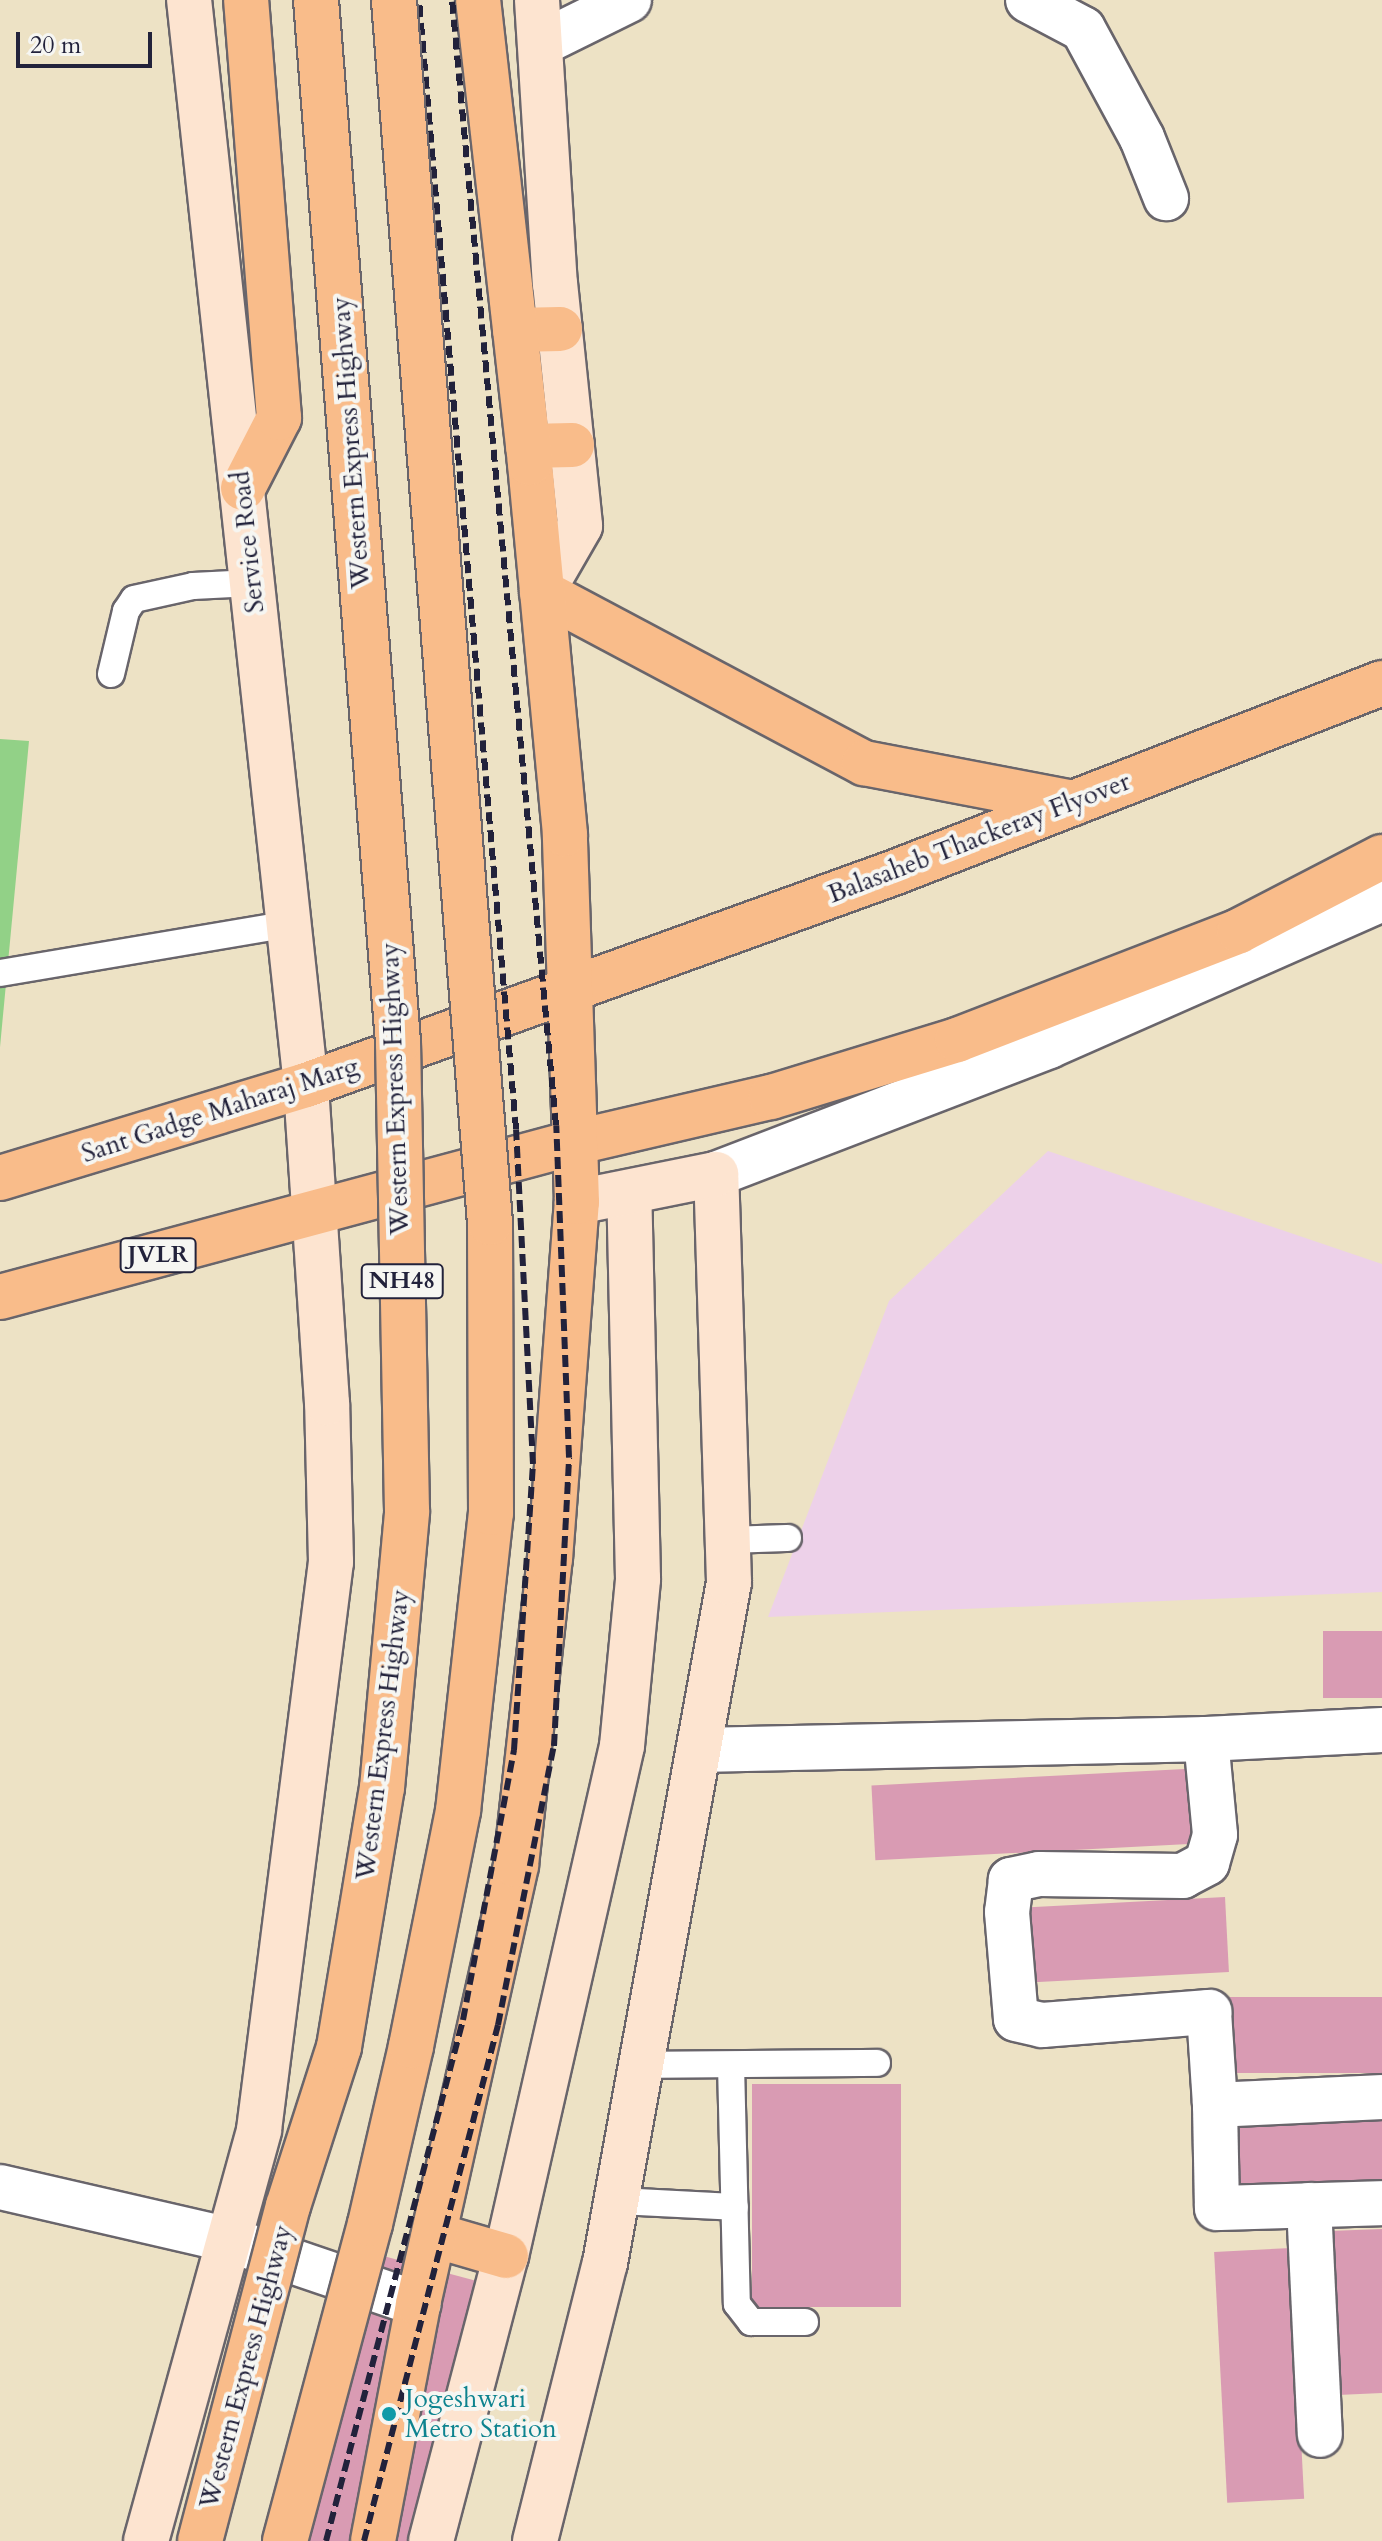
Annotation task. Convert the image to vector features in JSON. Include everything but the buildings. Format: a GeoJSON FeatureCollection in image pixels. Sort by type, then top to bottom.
{"type":"FeatureCollection","features":[{"type":"Feature","properties":{"kind":"main road"},"geometry":{"type":"LineString","coordinates":[[243,488],[279,418],[246,0]]}},
{"type":"Feature","properties":{"kind":"main road","name":"Western Express Highway"},"geometry":{"type":"LineString","coordinates":[[200,2541],[288,2206],[339,2047],[382,1788],[407,1511],[398,1042],[316,0]]}},
{"type":"Feature","properties":{"kind":"main road"},"geometry":{"type":"LineString","coordinates":[[285,2541],[370,2224],[411,2046],[458,1811],[491,1513],[490,1223],[394,0]]}},
{"type":"Feature","properties":{"kind":"main road"},"geometry":{"type":"LineString","coordinates":[[373,2541],[418,2304],[516,1865],[550,1559],[577,1202],[573,986],[565,834],[528,446],[478,0]]}},
{"type":"Feature","properties":{"kind":"main road"},"geometry":{"type":"LineString","coordinates":[[515,330],[560,329]]}},
{"type":"Feature","properties":{"kind":"main road"},"geometry":{"type":"LineString","coordinates":[[528,446],[572,445]]}},
{"type":"Feature","properties":{"kind":"main road"},"geometry":{"type":"LineString","coordinates":[[542,592],[864,763],[1073,803]]}},
{"type":"Feature","properties":{"kind":"main road","name":"Balasaheb Thackeray Flyover"},"geometry":{"type":"LineString","coordinates":[[573,986],[893,873],[1382,683]]}},
{"type":"Feature","properties":{"kind":"main road"},"geometry":{"type":"LineString","coordinates":[[577,1142],[771,1097],[957,1040],[1239,931],[1382,857]]}},
{"type":"Feature","properties":{"kind":"main road","name":"Sant Gadge Maharaj Marg"},"geometry":{"type":"LineString","coordinates":[[0,1178],[306,1085],[573,986]]}},
{"type":"Feature","properties":{"kind":"main road","name":"JVLR"},"geometry":{"type":"LineString","coordinates":[[0,1297],[577,1142]]}},
{"type":"Feature","properties":{"kind":"main road"},"geometry":{"type":"LineString","coordinates":[[434,2235],[506,2256]]}},
{"type":"Feature","properties":{"kind":"street","name":"Service Road"},"geometry":{"type":"LineString","coordinates":[[146,2541],[259,2130],[331,1562],[327,1403],[306,1085],[189,0]]}},
{"type":"Feature","properties":{"kind":"street"},"geometry":{"type":"LineString","coordinates":[[537,0],[560,329],[580,526],[542,592]]}},
{"type":"Feature","properties":{"kind":"street"},"geometry":{"type":"LineString","coordinates":[[542,43],[629,0]]}},
{"type":"Feature","properties":{"kind":"street"},"geometry":{"type":"LineString","coordinates":[[1028,0],[1083,29],[1142,138],[1166,198]]}},
{"type":"Feature","properties":{"kind":"street"},"geometry":{"type":"LineString","coordinates":[[577,1202],[716,1174],[1049,1046],[1382,899]]}},
{"type":"Feature","properties":{"kind":"street"},"geometry":{"type":"LineString","coordinates":[[535,2541],[605,2263],[729,1582],[716,1174]]}},
{"type":"Feature","properties":{"kind":"street"},"geometry":{"type":"LineString","coordinates":[[431,2541],[506,2256],[622,1746],[638,1579],[629,1192]]}},
{"type":"Feature","properties":{"kind":"street"},"geometry":{"type":"LineString","coordinates":[[699,1750],[1206,1739],[1382,1730]]}},
{"type":"Feature","properties":{"kind":"street"},"geometry":{"type":"LineString","coordinates":[[1206,1739],[1215,1835],[1207,1863],[1183,1876],[1039,1874],[1011,1880],[1007,1912],[1012,2002],[1016,2019],[1042,2025],[1209,2012],[1217,2208],[1382,2203]]}},
{"type":"Feature","properties":{"kind":"street"},"geometry":{"type":"LineString","coordinates":[[1215,2105],[1382,2097]]}},
{"type":"Feature","properties":{"kind":"street"},"geometry":{"type":"LineString","coordinates":[[0,2187],[230,2240],[418,2304]]}},
{"type":"Feature","properties":{"kind":"street"},"geometry":{"type":"LineString","coordinates":[[1309,2205],[1320,2435]]}},
{"type":"Feature","properties":{"kind":"lane"},"geometry":{"type":"LineString","coordinates":[[111,674],[126,611],[134,599],[193,586],[252,583]]}},
{"type":"Feature","properties":{"kind":"lane"},"geometry":{"type":"LineString","coordinates":[[0,973],[289,924]]}},
{"type":"Feature","properties":{"kind":"lane"},"geometry":{"type":"LineString","coordinates":[[727,1540],[788,1538]]}},
{"type":"Feature","properties":{"kind":"lane"},"geometry":{"type":"LineString","coordinates":[[642,2065],[877,2063]]}},
{"type":"Feature","properties":{"kind":"lane"},"geometry":{"type":"LineString","coordinates":[[731,2065],[737,2304],[751,2322],[805,2322]]}},
{"type":"Feature","properties":{"kind":"lane"},"geometry":{"type":"LineString","coordinates":[[617,2201],[735,2207]]}},
{"type":"Feature","properties":{"kind":"shaded area"},"geometry":{"type":"Polygon","coordinates":[[[1048,1151],[1382,1264],[1382,1592],[768,1617],[889,1301],[1048,1151]]]}},
{"type":"Feature","properties":{"kind":"green space"},"geometry":{"type":"Polygon","coordinates":[[[0,739],[29,741],[0,1047],[0,739]]]}},
{"type":"Feature","properties":{"kind":"railway"},"geometry":{"type":"LineString","coordinates":[[326,2541],[463,2020],[514,1750],[533,1464],[516,1129],[419,0]]}},
{"type":"Feature","properties":{"kind":"railway"},"geometry":{"type":"LineString","coordinates":[[364,2541],[498,2025],[554,1746],[569,1457],[556,1125],[452,0]]}},
{"type":"Feature","properties":{"kind":"place","name":"Jogeshwari Metro Station"},"geometry":{"type":"Point","coordinates":[389,2414]}}]}
